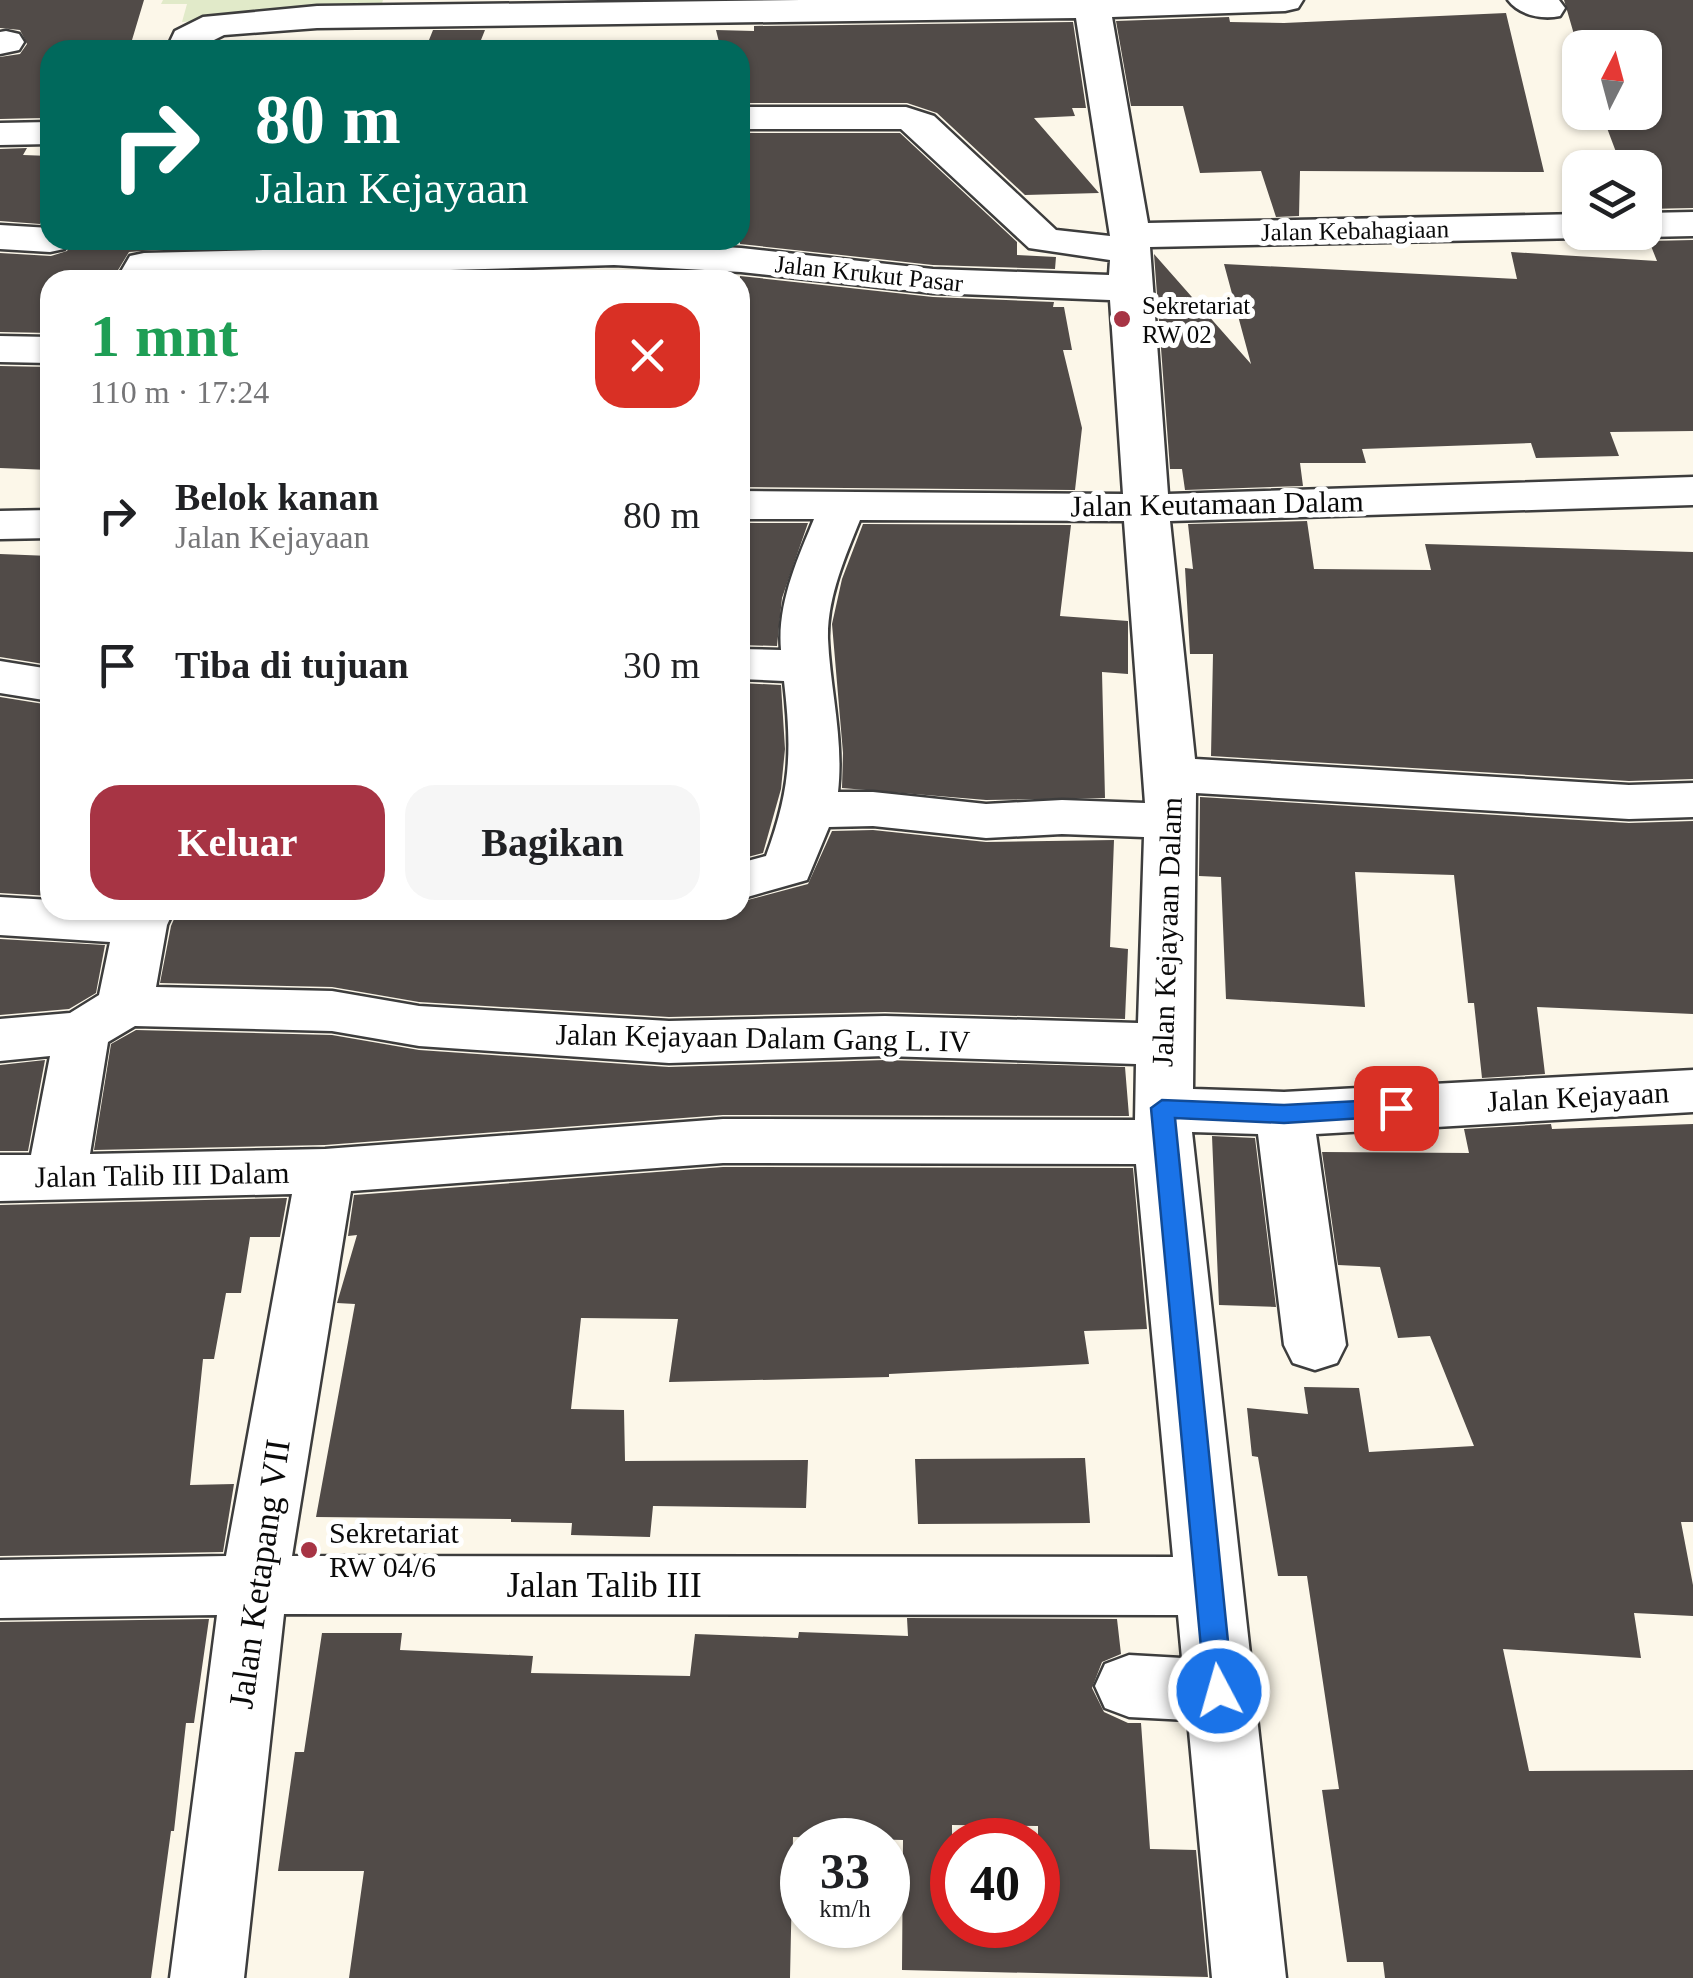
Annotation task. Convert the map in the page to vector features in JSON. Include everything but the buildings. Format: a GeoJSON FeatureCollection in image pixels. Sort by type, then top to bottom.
{"type":"FeatureCollection","features":[{"type":"Feature","properties":{"kind":"street"},"geometry":{"type":"LineString","coordinates":[[188,40],[216,25],[429,8],[1092,7],[1284,0]]}},
{"type":"Feature","properties":{"kind":"street","name":"Jalan Kejayaan Dalam"},"geometry":{"type":"LineString","coordinates":[[1092,7],[1130,257],[1171,798],[1163,1126],[1249,1978]]}},
{"type":"Feature","properties":{"kind":"street"},"geometry":{"type":"LineString","coordinates":[[750,118],[906,118],[921,124],[1043,238],[1130,257]]}},
{"type":"Feature","properties":{"kind":"street"},"geometry":{"type":"LineString","coordinates":[[0,134],[40,133]]}},
{"type":"Feature","properties":{"kind":"street"},"geometry":{"type":"LineString","coordinates":[[1358,188],[1380,242]]}},
{"type":"Feature","properties":{"kind":"street"},"geometry":{"type":"LineString","coordinates":[[1662,225],[1693,224]]}},
{"type":"Feature","properties":{"kind":"street","name":"Jalan Kebahagiaan"},"geometry":{"type":"LineString","coordinates":[[1130,257],[1380,242],[1478,245],[1562,229]]}},
{"type":"Feature","properties":{"kind":"street"},"geometry":{"type":"LineString","coordinates":[[0,237],[40,239]]}},
{"type":"Feature","properties":{"kind":"street","name":"Jalan Krukut Pasar"},"geometry":{"type":"LineString","coordinates":[[142,262],[614,254],[741,260],[933,281],[1130,257]]}},
{"type":"Feature","properties":{"kind":"street"},"geometry":{"type":"LineString","coordinates":[[0,349],[40,350]]}},
{"type":"Feature","properties":{"kind":"street","name":"Jalan Keutamaan Dalam"},"geometry":{"type":"LineString","coordinates":[[750,505],[1148,508],[1693,492]]}},
{"type":"Feature","properties":{"kind":"street"},"geometry":{"type":"LineString","coordinates":[[750,879],[788,867],[815,786],[810,666],[804,640],[814,576],[842,506]]}},
{"type":"Feature","properties":{"kind":"street"},"geometry":{"type":"LineString","coordinates":[[750,664],[810,666]]}},
{"type":"Feature","properties":{"kind":"street"},"geometry":{"type":"LineString","coordinates":[[0,678],[40,684]]}},
{"type":"Feature","properties":{"kind":"street"},"geometry":{"type":"LineString","coordinates":[[809,810],[873,809],[986,821],[1062,818],[1171,798],[1693,800]]}},
{"type":"Feature","properties":{"kind":"street"},"geometry":{"type":"LineString","coordinates":[[0,916],[40,916]]}},
{"type":"Feature","properties":{"kind":"street"},"geometry":{"type":"LineString","coordinates":[[57,1176],[104,1019],[143,920]]}},
{"type":"Feature","properties":{"kind":"street","name":"Jalan Kejayaan Dalam Gang L. IV"},"geometry":{"type":"LineString","coordinates":[[0,1040],[104,1019],[314,1010],[419,1026],[668,1042],[885,1036],[1162,1044]]}},
{"type":"Feature","properties":{"kind":"street","name":"Jalan Kejayaan"},"geometry":{"type":"LineString","coordinates":[[1163,1126],[1284,1114],[1693,1091]]}},
{"type":"Feature","properties":{"kind":"street"},"geometry":{"type":"LineString","coordinates":[[1284,1114],[1315,1344]]}},
{"type":"Feature","properties":{"kind":"street"},"geometry":{"type":"LineString","coordinates":[[325,1172],[723,1141],[1163,1126]]}},
{"type":"Feature","properties":{"kind":"street","name":"Jalan Talib III Dalam"},"geometry":{"type":"LineString","coordinates":[[0,1178],[325,1172]]}},
{"type":"Feature","properties":{"kind":"street","name":"Jalan Ketapang VII"},"geometry":{"type":"LineString","coordinates":[[207,1978],[254,1585],[325,1172]]}},
{"type":"Feature","properties":{"kind":"street","name":"Jalan Talib III"},"geometry":{"type":"LineString","coordinates":[[0,1588],[1208,1586]]}},
{"type":"Feature","properties":{"kind":"street"},"geometry":{"type":"LineString","coordinates":[[1129,1686],[1219,1691]]}},
{"type":"Feature","properties":{"kind":"green space"},"geometry":{"type":"Polygon","coordinates":[[[163,0],[383,0],[381,7],[182,22],[187,4],[161,4],[163,0]]]}},
{"type":"Feature","properties":{"kind":"place","name":"Sekretariat RW 02"},"geometry":{"type":"Point","coordinates":[1122,319]}},
{"type":"Feature","properties":{"kind":"place","name":"Sekretariat RW 04/6"},"geometry":{"type":"Point","coordinates":[309,1550]}},
{"type":"Feature","properties":{"kind":"route"},"geometry":{"type":"LineString","coordinates":[[1219,1691],[1162,1108],[1284,1114],[1396,1108]]}}]}
